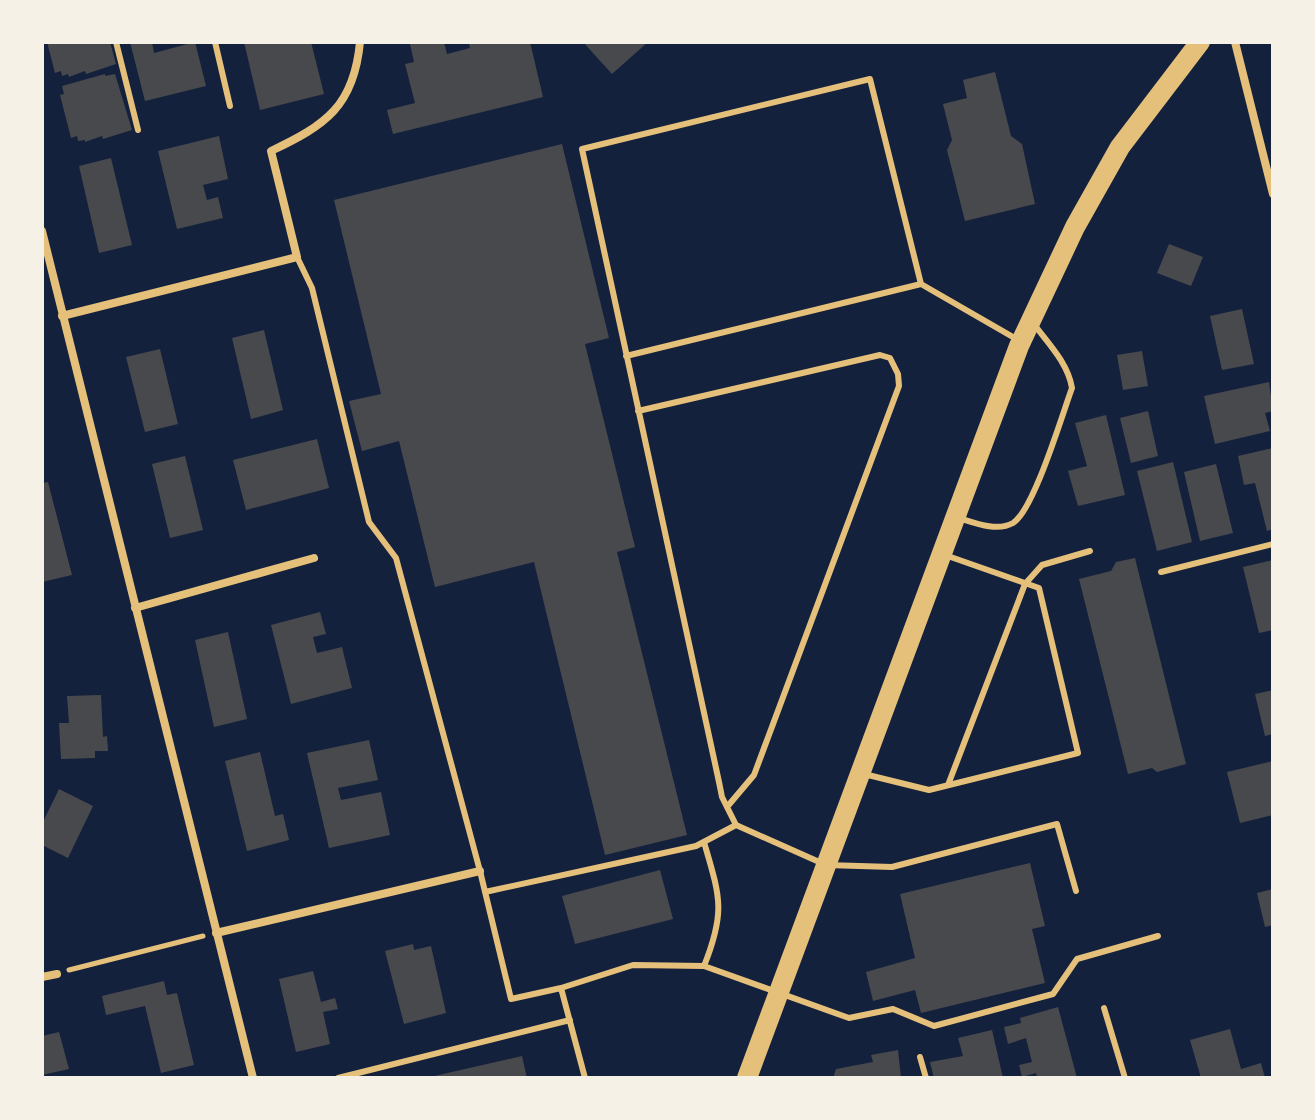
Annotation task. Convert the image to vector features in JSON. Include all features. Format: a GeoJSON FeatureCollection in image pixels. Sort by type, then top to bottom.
{"type":"FeatureCollection","features":[{"type":"Feature","properties":{"kind":"main road"},"geometry":{"type":"LineString","coordinates":[[747,1078],[1021,342],[1075,227],[1120,147],[1200,42]]}},
{"type":"Feature","properties":{"kind":"street"},"geometry":{"type":"LineString","coordinates":[[62,316],[297,257],[271,151],[306,135],[326,121],[345,97],[358,65],[360,42]]}},
{"type":"Feature","properties":{"kind":"street"},"geometry":{"type":"LineString","coordinates":[[1235,42],[1273,194]]}},
{"type":"Feature","properties":{"kind":"street"},"geometry":{"type":"LineString","coordinates":[[42,231],[253,1078]]}},
{"type":"Feature","properties":{"kind":"street"},"geometry":{"type":"LineString","coordinates":[[135,608],[314,558]]}},
{"type":"Feature","properties":{"kind":"street"},"geometry":{"type":"LineString","coordinates":[[216,933],[480,871]]}},
{"type":"Feature","properties":{"kind":"street"},"geometry":{"type":"LineString","coordinates":[[42,977],[57,974]]}},
{"type":"Feature","properties":{"kind":"lane"},"geometry":{"type":"LineString","coordinates":[[116,42],[138,130]]}},
{"type":"Feature","properties":{"kind":"lane"},"geometry":{"type":"LineString","coordinates":[[215,42],[230,106]]}},
{"type":"Feature","properties":{"kind":"lane"},"geometry":{"type":"LineString","coordinates":[[921,284],[870,79],[582,149],[719,782],[736,825],[826,865],[892,867],[1057,824],[1076,891]]}},
{"type":"Feature","properties":{"kind":"lane"},"geometry":{"type":"LineString","coordinates":[[297,257],[312,288],[369,522],[396,558],[511,999],[561,988],[633,965],[704,966],[849,1018],[893,1009],[934,1026],[1053,994],[1077,959],[1158,936]]}},
{"type":"Feature","properties":{"kind":"lane"},"geometry":{"type":"LineString","coordinates":[[626,356],[921,284],[1021,342]]}},
{"type":"Feature","properties":{"kind":"lane"},"geometry":{"type":"LineString","coordinates":[[956,517],[992,527],[1012,524],[1027,508],[1072,388],[1070,375],[1063,363],[1031,320]]}},
{"type":"Feature","properties":{"kind":"lane"},"geometry":{"type":"LineString","coordinates":[[638,411],[880,355],[890,358],[898,374],[899,386],[754,775],[727,807]]}},
{"type":"Feature","properties":{"kind":"lane"},"geometry":{"type":"LineString","coordinates":[[1161,572],[1273,544]]}},
{"type":"Feature","properties":{"kind":"lane"},"geometry":{"type":"LineString","coordinates":[[948,785],[1025,584],[1038,568],[1047,563],[1090,551]]}},
{"type":"Feature","properties":{"kind":"lane"},"geometry":{"type":"LineString","coordinates":[[861,773],[929,790],[1078,753],[1039,588],[942,554]]}},
{"type":"Feature","properties":{"kind":"lane"},"geometry":{"type":"LineString","coordinates":[[485,892],[704,842],[736,825]]}},
{"type":"Feature","properties":{"kind":"lane"},"geometry":{"type":"LineString","coordinates":[[704,842],[719,895],[718,932],[704,966]]}},
{"type":"Feature","properties":{"kind":"lane"},"geometry":{"type":"LineString","coordinates":[[561,988],[585,1078]]}},
{"type":"Feature","properties":{"kind":"lane"},"geometry":{"type":"LineString","coordinates":[[1104,1008],[1125,1078]]}},
{"type":"Feature","properties":{"kind":"lane"},"geometry":{"type":"LineString","coordinates":[[338,1078],[570,1020]]}},
{"type":"Feature","properties":{"kind":"lane"},"geometry":{"type":"LineString","coordinates":[[920,1057],[926,1078]]}},
{"type":"Feature","properties":{"kind":"path"},"geometry":{"type":"LineString","coordinates":[[57,974],[216,933]]}},
{"type":"Feature","properties":{"kind":"building"},"geometry":{"type":"Polygon","coordinates":[[[47,42],[110,42],[116,64],[86,74],[85,71],[69,77],[68,74],[62,76],[61,71],[55,73],[47,42]]]}},
{"type":"Feature","properties":{"kind":"building"},"geometry":{"type":"Polygon","coordinates":[[[130,42],[152,42],[154,53],[195,42],[206,86],[145,101],[130,42]]]}},
{"type":"Feature","properties":{"kind":"building"},"geometry":{"type":"Polygon","coordinates":[[[244,42],[311,42],[324,94],[260,110],[244,42]]]}},
{"type":"Feature","properties":{"kind":"building"},"geometry":{"type":"Polygon","coordinates":[[[444,42],[447,54],[470,48],[469,42],[530,42],[543,97],[393,134],[387,110],[415,103],[405,64],[414,62],[410,44],[444,42]]]}},
{"type":"Feature","properties":{"kind":"building"},"geometry":{"type":"Polygon","coordinates":[[[583,42],[648,42],[612,74],[583,42]]]}},
{"type":"Feature","properties":{"kind":"building"},"geometry":{"type":"Polygon","coordinates":[[[995,72],[1011,136],[1022,144],[1035,204],[965,221],[947,150],[952,140],[943,104],[967,98],[963,80],[995,72]]]}},
{"type":"Feature","properties":{"kind":"building"},"geometry":{"type":"Polygon","coordinates":[[[115,74],[132,130],[85,142],[78,141],[77,136],[71,138],[60,95],[64,94],[62,86],[115,74]]]}},
{"type":"Feature","properties":{"kind":"building"},"geometry":{"type":"Polygon","coordinates":[[[219,136],[228,179],[203,185],[207,200],[218,197],[223,218],[177,229],[158,151],[219,136]]]}},
{"type":"Feature","properties":{"kind":"building"},"geometry":{"type":"Polygon","coordinates":[[[562,144],[609,338],[585,344],[635,547],[617,552],[687,835],[605,855],[534,562],[435,587],[399,441],[362,451],[349,401],[381,394],[334,200],[562,144]]]}},
{"type":"Feature","properties":{"kind":"building"},"geometry":{"type":"Polygon","coordinates":[[[111,158],[132,245],[99,253],[79,166],[111,158]]]}},
{"type":"Feature","properties":{"kind":"building"},"geometry":{"type":"Polygon","coordinates":[[[1169,244],[1203,257],[1191,286],[1157,273],[1169,244]]]}},
{"type":"Feature","properties":{"kind":"building"},"geometry":{"type":"Polygon","coordinates":[[[1242,309],[1254,364],[1222,370],[1210,316],[1242,309]]]}},
{"type":"Feature","properties":{"kind":"building"},"geometry":{"type":"Polygon","coordinates":[[[264,330],[283,410],[251,419],[232,338],[264,330]]]}},
{"type":"Feature","properties":{"kind":"building"},"geometry":{"type":"Polygon","coordinates":[[[160,349],[178,424],[145,432],[126,357],[160,349]]]}},
{"type":"Feature","properties":{"kind":"building"},"geometry":{"type":"Polygon","coordinates":[[[1142,351],[1148,386],[1123,390],[1117,355],[1142,351]]]}},
{"type":"Feature","properties":{"kind":"building"},"geometry":{"type":"Polygon","coordinates":[[[1269,382],[1273,411],[1265,413],[1270,431],[1215,444],[1204,396],[1269,382]]]}},
{"type":"Feature","properties":{"kind":"building"},"geometry":{"type":"Polygon","coordinates":[[[1148,411],[1158,456],[1131,463],[1120,418],[1148,411]]]}},
{"type":"Feature","properties":{"kind":"building"},"geometry":{"type":"Polygon","coordinates":[[[1106,415],[1125,495],[1078,506],[1068,471],[1087,466],[1075,423],[1106,415]]]}},
{"type":"Feature","properties":{"kind":"building"},"geometry":{"type":"Polygon","coordinates":[[[317,439],[329,488],[246,510],[233,460],[317,439]]]}},
{"type":"Feature","properties":{"kind":"building"},"geometry":{"type":"Polygon","coordinates":[[[1273,448],[1273,529],[1267,531],[1255,483],[1244,485],[1238,456],[1273,448]]]}},
{"type":"Feature","properties":{"kind":"building"},"geometry":{"type":"Polygon","coordinates":[[[185,456],[203,530],[170,538],[152,464],[185,456]]]}},
{"type":"Feature","properties":{"kind":"building"},"geometry":{"type":"Polygon","coordinates":[[[1173,462],[1192,542],[1157,551],[1137,471],[1173,462]]]}},
{"type":"Feature","properties":{"kind":"building"},"geometry":{"type":"Polygon","coordinates":[[[1216,464],[1233,533],[1200,541],[1184,472],[1216,464]]]}},
{"type":"Feature","properties":{"kind":"building"},"geometry":{"type":"Polygon","coordinates":[[[48,482],[72,575],[42,582],[42,483],[48,482]]]}},
{"type":"Feature","properties":{"kind":"building"},"geometry":{"type":"Polygon","coordinates":[[[1135,558],[1186,764],[1157,772],[1152,768],[1128,774],[1079,579],[1111,571],[1116,562],[1135,558]]]}},
{"type":"Feature","properties":{"kind":"building"},"geometry":{"type":"Polygon","coordinates":[[[1273,560],[1273,630],[1259,633],[1243,567],[1273,560]]]}},
{"type":"Feature","properties":{"kind":"building"},"geometry":{"type":"Polygon","coordinates":[[[320,612],[326,634],[313,637],[317,653],[342,647],[352,688],[291,704],[271,625],[320,612]]]}},
{"type":"Feature","properties":{"kind":"building"},"geometry":{"type":"Polygon","coordinates":[[[228,632],[247,719],[214,727],[195,640],[228,632]]]}},
{"type":"Feature","properties":{"kind":"building"},"geometry":{"type":"Polygon","coordinates":[[[1273,690],[1273,734],[1265,736],[1255,694],[1273,690]]]}},
{"type":"Feature","properties":{"kind":"building"},"geometry":{"type":"Polygon","coordinates":[[[101,695],[103,737],[107,736],[108,751],[95,751],[95,758],[61,759],[59,723],[69,723],[67,696],[101,695]]]}},
{"type":"Feature","properties":{"kind":"building"},"geometry":{"type":"Polygon","coordinates":[[[369,740],[378,780],[338,788],[341,800],[381,792],[390,835],[329,848],[307,753],[369,740]]]}},
{"type":"Feature","properties":{"kind":"building"},"geometry":{"type":"Polygon","coordinates":[[[260,752],[275,816],[283,814],[289,840],[247,851],[225,761],[260,752]]]}},
{"type":"Feature","properties":{"kind":"building"},"geometry":{"type":"Polygon","coordinates":[[[1273,761],[1273,815],[1240,823],[1227,772],[1273,761]]]}},
{"type":"Feature","properties":{"kind":"building"},"geometry":{"type":"Polygon","coordinates":[[[59,789],[93,806],[68,858],[42,845],[42,824],[59,789]]]}},
{"type":"Feature","properties":{"kind":"building"},"geometry":{"type":"Polygon","coordinates":[[[1030,863],[1045,926],[1032,929],[1045,983],[921,1013],[915,990],[873,1001],[866,972],[915,958],[900,894],[1030,863]]]}},
{"type":"Feature","properties":{"kind":"building"},"geometry":{"type":"Polygon","coordinates":[[[660,870],[673,919],[575,944],[562,896],[660,870]]]}},
{"type":"Feature","properties":{"kind":"building"},"geometry":{"type":"Polygon","coordinates":[[[1273,889],[1273,925],[1265,927],[1257,893],[1273,889]]]}},
{"type":"Feature","properties":{"kind":"building"},"geometry":{"type":"Polygon","coordinates":[[[413,944],[414,950],[431,946],[446,1013],[404,1024],[385,951],[413,944]]]}},
{"type":"Feature","properties":{"kind":"building"},"geometry":{"type":"Polygon","coordinates":[[[313,971],[321,1002],[335,998],[338,1009],[323,1012],[330,1044],[296,1052],[279,979],[313,971]]]}},
{"type":"Feature","properties":{"kind":"building"},"geometry":{"type":"Polygon","coordinates":[[[164,981],[167,995],[177,993],[194,1065],[161,1073],[145,1006],[106,1015],[102,996],[164,981]]]}},
{"type":"Feature","properties":{"kind":"building"},"geometry":{"type":"Polygon","coordinates":[[[1058,1007],[1077,1078],[1037,1078],[1036,1073],[1022,1077],[1019,1065],[1032,1062],[1026,1038],[1008,1044],[1004,1027],[1021,1023],[1020,1018],[1058,1007]]]}},
{"type":"Feature","properties":{"kind":"building"},"geometry":{"type":"Polygon","coordinates":[[[1230,1029],[1241,1069],[1261,1063],[1265,1078],[1201,1078],[1190,1040],[1230,1029]]]}},
{"type":"Feature","properties":{"kind":"building"},"geometry":{"type":"Polygon","coordinates":[[[992,1030],[1003,1078],[934,1078],[930,1062],[963,1056],[958,1038],[992,1030]]]}},
{"type":"Feature","properties":{"kind":"building"},"geometry":{"type":"Polygon","coordinates":[[[59,1032],[69,1069],[42,1075],[42,1036],[59,1032]]]}},
{"type":"Feature","properties":{"kind":"building"},"geometry":{"type":"Polygon","coordinates":[[[898,1050],[901,1078],[833,1078],[836,1069],[873,1062],[871,1055],[898,1050]]]}},
{"type":"Feature","properties":{"kind":"building"},"geometry":{"type":"Polygon","coordinates":[[[522,1056],[527,1078],[430,1077],[522,1056]]]}}]}
